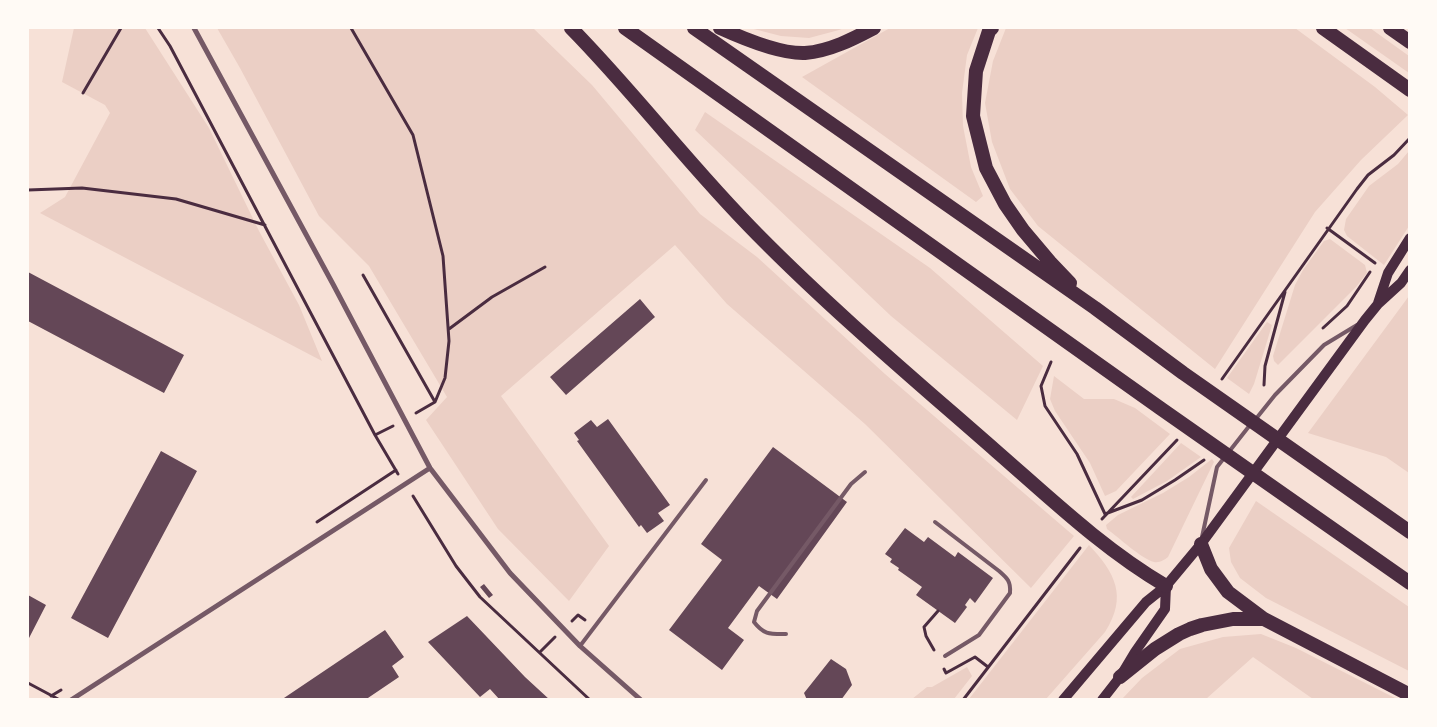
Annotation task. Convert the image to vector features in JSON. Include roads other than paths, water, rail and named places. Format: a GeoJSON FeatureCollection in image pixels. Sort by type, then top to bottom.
{"type":"FeatureCollection","features":[{"type":"Feature","properties":{"kind":"highway"},"geometry":{"type":"LineString","coordinates":[[571,28],[757,235],[816,292],[1091,534],[1138,570],[1166,586]]}},
{"type":"Feature","properties":{"kind":"highway"},"geometry":{"type":"LineString","coordinates":[[626,28],[1160,408],[1410,583]]}},
{"type":"Feature","properties":{"kind":"highway"},"geometry":{"type":"LineString","coordinates":[[694,28],[1095,308],[1183,373],[1410,532]]}},
{"type":"Feature","properties":{"kind":"highway"},"geometry":{"type":"LineString","coordinates":[[720,28],[787,52],[805,53],[849,41],[874,28]]}},
{"type":"Feature","properties":{"kind":"highway"},"geometry":{"type":"LineString","coordinates":[[992,28],[989,31],[976,71],[973,116],[986,168],[1005,204],[1022,230],[1095,308]]}},
{"type":"Feature","properties":{"kind":"highway"},"geometry":{"type":"LineString","coordinates":[[1323,28],[1410,90]]}},
{"type":"Feature","properties":{"kind":"highway"},"geometry":{"type":"LineString","coordinates":[[1390,28],[1410,42]]}},
{"type":"Feature","properties":{"kind":"highway"},"geometry":{"type":"LineString","coordinates":[[1201,544],[1211,570],[1228,592],[1264,619],[1410,695]]}},
{"type":"Feature","properties":{"kind":"highway"},"geometry":{"type":"LineString","coordinates":[[1120,678],[1155,649],[1190,629],[1233,619],[1264,619]]}},
{"type":"Feature","properties":{"kind":"main road"},"geometry":{"type":"LineString","coordinates":[[1378,304],[1388,273],[1410,238]]}},
{"type":"Feature","properties":{"kind":"main road"},"geometry":{"type":"LineString","coordinates":[[1063,700],[1146,602],[1166,586],[1201,544],[1365,320],[1378,304],[1401,283],[1410,270]]}},
{"type":"Feature","properties":{"kind":"main road"},"geometry":{"type":"LineString","coordinates":[[1102,700],[1120,678],[1135,652],[1165,609],[1166,586]]}},
{"type":"Feature","properties":{"kind":"street"},"geometry":{"type":"LineString","coordinates":[[194,28],[430,468],[510,573],[580,646],[641,700]]}},
{"type":"Feature","properties":{"kind":"street"},"geometry":{"type":"LineString","coordinates":[[71,700],[430,468]]}},
{"type":"Feature","properties":{"kind":"lane"},"geometry":{"type":"LineString","coordinates":[[1201,544],[1217,467],[1274,395],[1324,345],[1365,320]]}},
{"type":"Feature","properties":{"kind":"lane"},"geometry":{"type":"LineString","coordinates":[[786,634],[762,632],[754,622],[757,611],[851,484],[864,472]]}},
{"type":"Feature","properties":{"kind":"lane"},"geometry":{"type":"LineString","coordinates":[[580,646],[706,480]]}},
{"type":"Feature","properties":{"kind":"lane"},"geometry":{"type":"LineString","coordinates":[[935,522],[1007,578],[1010,585],[1010,593],[978,636],[945,656]]}}]}
